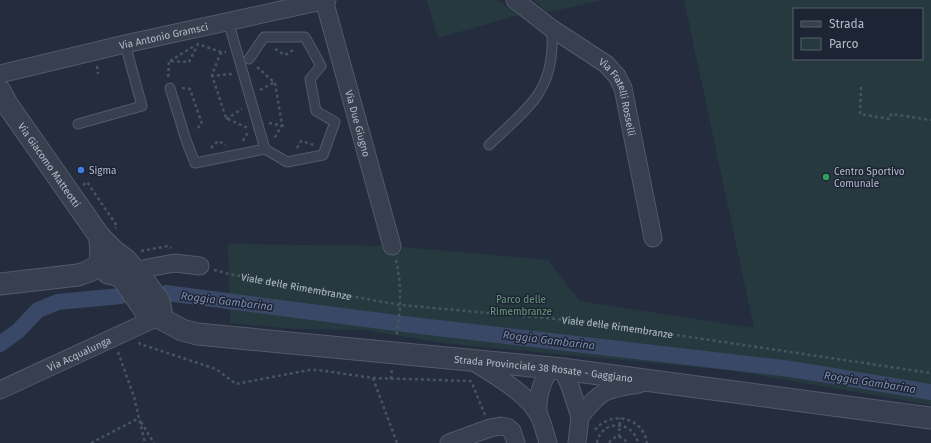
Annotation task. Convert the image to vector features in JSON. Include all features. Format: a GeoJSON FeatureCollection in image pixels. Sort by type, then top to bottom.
{"type":"FeatureCollection","features":[{"type":"Feature","properties":{"kind":"street","name":"Via Antonio Gramsci"},"geometry":{"type":"LineString","coordinates":[[0,74],[125,44],[325,0]]}},
{"type":"Feature","properties":{"kind":"street","name":"Via Due Giugno"},"geometry":{"type":"LineString","coordinates":[[325,0],[392,246]]}},
{"type":"Feature","properties":{"kind":"street","name":"Via Fratelli Rosselli"},"geometry":{"type":"LineString","coordinates":[[515,0],[551,28],[606,64],[617,76],[623,88],[653,238]]}},
{"type":"Feature","properties":{"kind":"street","name":"Via Giacomo Matteotti"},"geometry":{"type":"LineString","coordinates":[[0,91],[7,104],[113,245]]}},
{"type":"Feature","properties":{"kind":"street"},"geometry":{"type":"LineString","coordinates":[[0,284],[78,275],[90,272],[95,268],[113,245],[126,258],[159,301],[161,310],[158,317]]}},
{"type":"Feature","properties":{"kind":"street","name":"Strada Provinciale 38 Rosate - Gaggiano"},"geometry":{"type":"LineString","coordinates":[[113,245],[104,269],[108,273],[117,275],[123,279],[146,312],[182,330],[197,334],[393,354],[469,359],[659,382],[931,418]]}},
{"type":"Feature","properties":{"kind":"street"},"geometry":{"type":"LineString","coordinates":[[139,274],[147,268],[175,263],[200,266]]}},
{"type":"Feature","properties":{"kind":"street","name":"Via Acqualunga"},"geometry":{"type":"LineString","coordinates":[[0,390],[158,317]]}},
{"type":"Feature","properties":{"kind":"street"},"geometry":{"type":"LineString","coordinates":[[469,359],[505,382],[538,414]]}},
{"type":"Feature","properties":{"kind":"street"},"geometry":{"type":"LineString","coordinates":[[548,443],[538,414],[538,405],[540,388],[546,374],[556,369],[570,386],[580,417],[577,443]]}},
{"type":"Feature","properties":{"kind":"street"},"geometry":{"type":"LineString","coordinates":[[580,417],[593,400],[604,391],[614,387],[659,382]]}},
{"type":"Feature","properties":{"kind":"street"},"geometry":{"type":"LineString","coordinates":[[450,443],[490,428],[502,426],[507,427],[512,431],[516,443]]}},
{"type":"Feature","properties":{"kind":"lane"},"geometry":{"type":"LineString","coordinates":[[228,21],[265,149]]}},
{"type":"Feature","properties":{"kind":"lane"},"geometry":{"type":"LineString","coordinates":[[489,145],[527,108],[540,92],[552,54],[553,40],[551,28]]}},
{"type":"Feature","properties":{"kind":"lane"},"geometry":{"type":"LineString","coordinates":[[170,88],[186,140],[195,163],[265,149],[287,162],[323,155],[335,122],[316,111],[310,79],[321,66],[305,37],[264,38],[251,61]]}},
{"type":"Feature","properties":{"kind":"lane"},"geometry":{"type":"LineString","coordinates":[[78,124],[142,106],[125,44]]}},
{"type":"Feature","properties":{"kind":"path"},"geometry":{"type":"LineString","coordinates":[[169,61],[189,62],[198,44]]}},
{"type":"Feature","properties":{"kind":"path"},"geometry":{"type":"LineString","coordinates":[[169,61],[198,44],[221,52],[228,52],[226,46]]}},
{"type":"Feature","properties":{"kind":"path"},"geometry":{"type":"LineString","coordinates":[[272,48],[285,55],[297,47]]}},
{"type":"Feature","properties":{"kind":"path"},"geometry":{"type":"LineString","coordinates":[[221,52],[211,76],[226,119],[249,129]]}},
{"type":"Feature","properties":{"kind":"path"},"geometry":{"type":"LineString","coordinates":[[169,61],[168,85],[170,88],[190,89],[202,124],[192,133]]}},
{"type":"Feature","properties":{"kind":"path"},"geometry":{"type":"LineString","coordinates":[[251,61],[275,82],[283,125],[272,141]]}},
{"type":"Feature","properties":{"kind":"path"},"geometry":{"type":"LineString","coordinates":[[96,64],[98,74]]}},
{"type":"Feature","properties":{"kind":"path"},"geometry":{"type":"LineString","coordinates":[[211,76],[234,74],[232,67]]}},
{"type":"Feature","properties":{"kind":"path"},"geometry":{"type":"LineString","coordinates":[[256,92],[275,82]]}},
{"type":"Feature","properties":{"kind":"path"},"geometry":{"type":"LineString","coordinates":[[861,87],[860,114],[890,120],[891,114],[931,120]]}},
{"type":"Feature","properties":{"kind":"path"},"geometry":{"type":"LineString","coordinates":[[226,119],[244,108],[245,115]]}},
{"type":"Feature","properties":{"kind":"path"},"geometry":{"type":"LineString","coordinates":[[240,145],[249,129],[247,122]]}},
{"type":"Feature","properties":{"kind":"path"},"geometry":{"type":"LineString","coordinates":[[264,122],[283,125]]}},
{"type":"Feature","properties":{"kind":"path"},"geometry":{"type":"LineString","coordinates":[[207,151],[218,141],[231,147]]}},
{"type":"Feature","properties":{"kind":"path"},"geometry":{"type":"LineString","coordinates":[[293,154],[301,141],[315,145]]}},
{"type":"Feature","properties":{"kind":"path"},"geometry":{"type":"LineString","coordinates":[[113,245],[168,246],[171,247],[175,263]]}},
{"type":"Feature","properties":{"kind":"path"},"geometry":{"type":"LineString","coordinates":[[392,246],[398,273],[400,305],[397,332]]}},
{"type":"Feature","properties":{"kind":"path","name":"Viale delle Rimembranze"},"geometry":{"type":"LineString","coordinates":[[200,266],[229,274],[400,305],[590,322],[931,373]]}},
{"type":"Feature","properties":{"kind":"path"},"geometry":{"type":"LineString","coordinates":[[113,338],[134,397],[145,443]]}},
{"type":"Feature","properties":{"kind":"path"},"geometry":{"type":"LineString","coordinates":[[373,378],[397,443]]}},
{"type":"Feature","properties":{"kind":"path"},"geometry":{"type":"LineString","coordinates":[[91,443],[138,418]]}},
{"type":"Feature","properties":{"kind":"path"},"geometry":{"type":"LineString","coordinates":[[138,418],[154,443]]}},
{"type":"Feature","properties":{"kind":"path"},"geometry":{"type":"LineString","coordinates":[[619,437],[620,418]]}},
{"type":"Feature","properties":{"kind":"path"},"geometry":{"type":"LineString","coordinates":[[594,433],[603,422],[611,419],[628,419],[635,422],[645,434],[647,443]]}},
{"type":"Feature","properties":{"kind":"path"},"geometry":{"type":"LineString","coordinates":[[597,443],[601,432],[613,425],[620,425],[630,429],[634,433],[638,443]]}},
{"type":"Feature","properties":{"kind":"path"},"geometry":{"type":"LineString","coordinates":[[609,443],[612,439],[619,437],[624,439],[627,443]]}},
{"type":"Feature","properties":{"kind":"green space"},"geometry":{"type":"Polygon","coordinates":[[[427,0],[497,0],[520,15],[438,38],[427,0]]]}},
{"type":"Feature","properties":{"kind":"green space"},"geometry":{"type":"Polygon","coordinates":[[[534,0],[603,0],[547,12],[534,0]]]}},
{"type":"Feature","properties":{"kind":"green space","name":"Parco delle Rimembranze"},"geometry":{"type":"Polygon","coordinates":[[[684,0],[931,0],[931,405],[735,371],[442,343],[364,330],[297,329],[230,323],[228,244],[392,246],[548,260],[580,301],[754,328],[684,0]]]}},
{"type":"Feature","properties":{"kind":"waterway","name":"Roggia Gambarina"},"geometry":{"type":"LineString","coordinates":[[166,293],[412,325],[791,369],[931,392]]}},
{"type":"Feature","properties":{"kind":"waterway","name":"Roggia Gambarina"},"geometry":{"type":"LineString","coordinates":[[0,344],[18,331],[38,310],[58,302],[121,296]]}},
{"type":"Feature","properties":{"kind":"place","name":"Sigma"},"geometry":{"type":"Point","coordinates":[81,170]}},
{"type":"Feature","properties":{"kind":"place","name":"Centro Sportivo Comunale"},"geometry":{"type":"Point","coordinates":[826,177]}}]}
